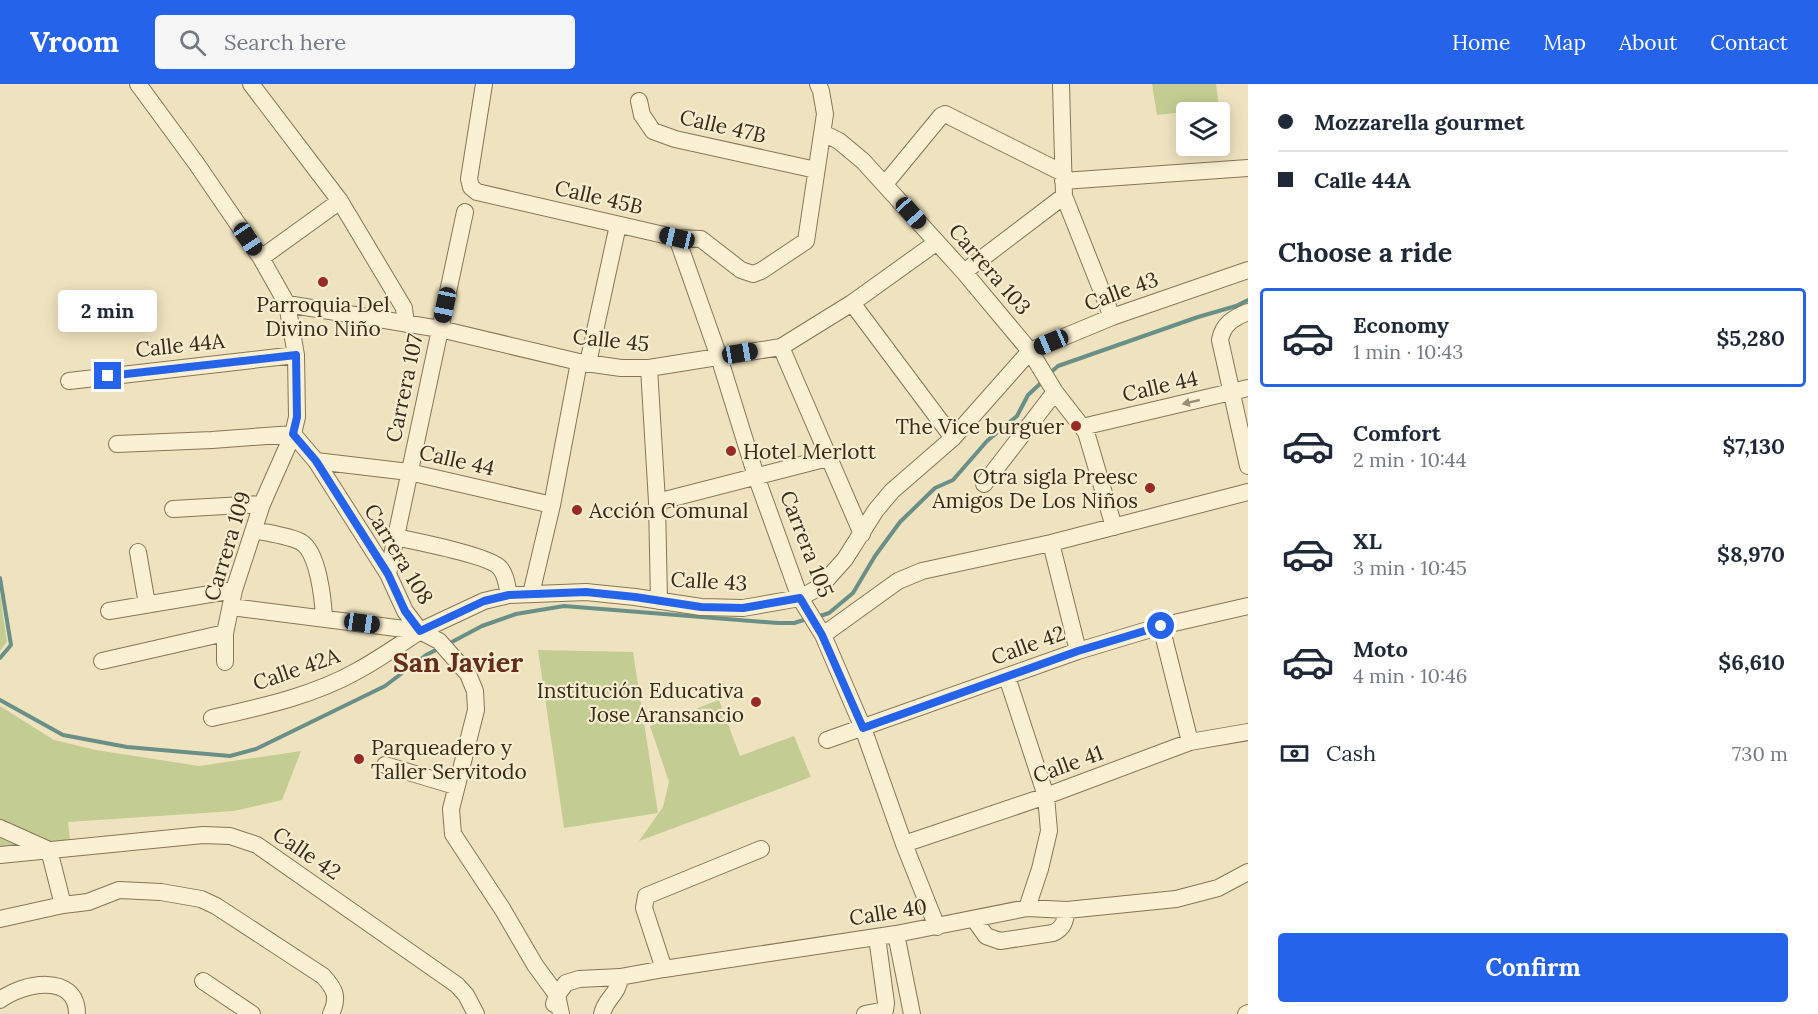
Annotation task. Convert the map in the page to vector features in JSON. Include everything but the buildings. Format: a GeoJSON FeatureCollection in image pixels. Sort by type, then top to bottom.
{"type":"FeatureCollection","features":[{"type":"Feature","properties":{"kind":"street"},"geometry":{"type":"LineString","coordinates":[[117,444],[212,440],[290,441],[297,417],[296,355],[287,304],[261,258],[138,84]]}},
{"type":"Feature","properties":{"kind":"street"},"geometry":{"type":"LineString","coordinates":[[251,84],[340,201],[349,220],[404,308],[406,324]]}},
{"type":"Feature","properties":{"kind":"street","name":"Calle 45B"},"geometry":{"type":"LineString","coordinates":[[484,84],[469,179],[471,187],[477,192],[677,238],[701,239],[741,270],[753,274],[806,241],[816,170]]}},
{"type":"Feature","properties":{"kind":"street"},"geometry":{"type":"LineString","coordinates":[[816,170],[825,114],[818,84]]}},
{"type":"Feature","properties":{"kind":"street"},"geometry":{"type":"LineString","coordinates":[[1061,84],[1063,184],[1112,317]]}},
{"type":"Feature","properties":{"kind":"street","name":"Calle 47B"},"geometry":{"type":"LineString","coordinates":[[639,101],[642,115],[653,131],[675,139],[816,170]]}},
{"type":"Feature","properties":{"kind":"street"},"geometry":{"type":"LineString","coordinates":[[885,184],[945,114],[1063,184],[1248,168]]}},
{"type":"Feature","properties":{"kind":"street","name":"Carrera 103"},"geometry":{"type":"LineString","coordinates":[[823,133],[839,141],[885,184],[1030,351],[1054,390],[1086,432],[1114,527]]}},
{"type":"Feature","properties":{"kind":"street"},"geometry":{"type":"LineString","coordinates":[[964,273],[1063,184]]}},
{"type":"Feature","properties":{"kind":"street"},"geometry":{"type":"LineString","coordinates":[[261,258],[340,201]]}},
{"type":"Feature","properties":{"kind":"street","name":"Carrera 107"},"geometry":{"type":"LineString","coordinates":[[388,574],[465,212]]}},
{"type":"Feature","properties":{"kind":"street"},"geometry":{"type":"LineString","coordinates":[[531,594],[618,225]]}},
{"type":"Feature","properties":{"kind":"street","name":"Carrera 105"},"geometry":{"type":"LineString","coordinates":[[677,238],[719,357],[756,476],[800,598],[822,635],[863,728],[904,844],[938,927]]}},
{"type":"Feature","properties":{"kind":"street","name":"Calle 45"},"geometry":{"type":"LineString","coordinates":[[287,304],[440,329],[584,363],[621,368],[649,368],[781,347],[852,303],[937,242]]}},
{"type":"Feature","properties":{"kind":"street","name":"Calle 43"},"geometry":{"type":"LineString","coordinates":[[420,631],[484,601],[509,595],[586,592],[701,607],[743,608],[800,598],[816,589],[828,578],[845,559],[876,510],[892,491],[953,438],[1030,351],[1112,317],[1248,270]]}},
{"type":"Feature","properties":{"kind":"street"},"geometry":{"type":"LineString","coordinates":[[852,303],[953,438]]}},
{"type":"Feature","properties":{"kind":"street"},"geometry":{"type":"LineString","coordinates":[[1248,312],[1232,319],[1222,330],[1220,340],[1240,390],[1248,466]]}},
{"type":"Feature","properties":{"kind":"street"},"geometry":{"type":"LineString","coordinates":[[781,347],[862,534]]}},
{"type":"Feature","properties":{"kind":"street","name":"Calle 44A"},"geometry":{"type":"LineString","coordinates":[[69,381],[296,355]]}},
{"type":"Feature","properties":{"kind":"street"},"geometry":{"type":"LineString","coordinates":[[649,368],[657,502],[659,601]]}},
{"type":"Feature","properties":{"kind":"street"},"geometry":{"type":"LineString","coordinates":[[984,484],[1054,390]]}},
{"type":"Feature","properties":{"kind":"street","name":"Calle 44"},"geometry":{"type":"LineString","coordinates":[[1082,427],[1240,390]]}},
{"type":"Feature","properties":{"kind":"street","name":"Carrera 108"},"geometry":{"type":"LineString","coordinates":[[290,441],[316,461],[388,574],[405,611],[420,631],[439,641],[468,674],[475,691],[476,710],[468,746],[455,786],[451,809],[453,834],[557,995],[561,1014]]}},
{"type":"Feature","properties":{"kind":"street","name":"Carrera 109"},"geometry":{"type":"LineString","coordinates":[[225,662],[225,633],[234,590],[262,504],[290,441]]}},
{"type":"Feature","properties":{"kind":"street"},"geometry":{"type":"LineString","coordinates":[[657,502],[828,458]]}},
{"type":"Feature","properties":{"kind":"street","name":"Calle 44"},"geometry":{"type":"LineString","coordinates":[[316,461],[409,472],[552,505]]}},
{"type":"Feature","properties":{"kind":"street"},"geometry":{"type":"LineString","coordinates":[[822,635],[898,581],[922,571],[1051,543],[1248,492]]}},
{"type":"Feature","properties":{"kind":"street"},"geometry":{"type":"LineString","coordinates":[[173,509],[262,504]]}},
{"type":"Feature","properties":{"kind":"street"},"geometry":{"type":"LineString","coordinates":[[254,530],[300,541],[311,551],[321,587],[324,618]]}},
{"type":"Feature","properties":{"kind":"street"},"geometry":{"type":"LineString","coordinates":[[395,537],[474,556],[499,566],[505,576],[509,595]]}},
{"type":"Feature","properties":{"kind":"street"},"geometry":{"type":"LineString","coordinates":[[1051,543],[1078,651]]}},
{"type":"Feature","properties":{"kind":"street"},"geometry":{"type":"LineString","coordinates":[[138,552],[147,604]]}},
{"type":"Feature","properties":{"kind":"street"},"geometry":{"type":"LineString","coordinates":[[109,611],[234,590]]}},
{"type":"Feature","properties":{"kind":"street","name":"Calle 42"},"geometry":{"type":"LineString","coordinates":[[827,740],[1078,651],[1161,626],[1248,606]]}},
{"type":"Feature","properties":{"kind":"street"},"geometry":{"type":"LineString","coordinates":[[231,607],[420,631]]}},
{"type":"Feature","properties":{"kind":"street"},"geometry":{"type":"LineString","coordinates":[[1161,626],[1190,742]]}},
{"type":"Feature","properties":{"kind":"street","name":"Calle 42A"},"geometry":{"type":"LineString","coordinates":[[212,718],[274,703],[324,686],[356,672],[420,631]]}},
{"type":"Feature","properties":{"kind":"street"},"geometry":{"type":"LineString","coordinates":[[102,661],[225,633]]}},
{"type":"Feature","properties":{"kind":"street"},"geometry":{"type":"LineString","coordinates":[[1007,677],[1046,796],[1049,831],[1027,908]]}},
{"type":"Feature","properties":{"kind":"street","name":"Calle 41"},"geometry":{"type":"LineString","coordinates":[[904,844],[1046,796],[1190,742],[1248,732]]}},
{"type":"Feature","properties":{"kind":"street"},"geometry":{"type":"LineString","coordinates":[[385,765],[455,786]]}},
{"type":"Feature","properties":{"kind":"street"},"geometry":{"type":"LineString","coordinates":[[0,828],[49,850],[63,905]]}},
{"type":"Feature","properties":{"kind":"street","name":"Calle 42"},"geometry":{"type":"LineString","coordinates":[[0,855],[203,835],[230,836],[257,845],[457,985],[466,995],[476,1014]]}},
{"type":"Feature","properties":{"kind":"street"},"geometry":{"type":"LineString","coordinates":[[664,969],[644,908],[646,896],[761,849]]}},
{"type":"Feature","properties":{"kind":"street","name":"Calle 40"},"geometry":{"type":"LineString","coordinates":[[557,995],[566,983],[579,979],[620,977],[896,934],[1027,908],[1066,910],[1192,896],[1218,888],[1248,872]]}},
{"type":"Feature","properties":{"kind":"street"},"geometry":{"type":"LineString","coordinates":[[0,919],[88,902],[119,890],[161,892],[201,898],[323,976],[333,987],[335,1005],[331,1014]]}},
{"type":"Feature","properties":{"kind":"street"},"geometry":{"type":"LineString","coordinates":[[974,920],[986,936],[999,941],[1060,930],[1064,924],[1066,910]]}},
{"type":"Feature","properties":{"kind":"street"},"geometry":{"type":"LineString","coordinates":[[896,934],[912,1014]]}},
{"type":"Feature","properties":{"kind":"street"},"geometry":{"type":"LineString","coordinates":[[865,1014],[885,1010],[877,937]]}},
{"type":"Feature","properties":{"kind":"street"},"geometry":{"type":"LineString","coordinates":[[602,1014],[604,1005],[618,989],[620,977]]}},
{"type":"Feature","properties":{"kind":"street"},"geometry":{"type":"LineString","coordinates":[[203,981],[252,1014]]}},
{"type":"Feature","properties":{"kind":"street"},"geometry":{"type":"LineString","coordinates":[[0,1000],[20,989],[38,985],[57,986],[68,990],[73,996],[77,1005],[77,1014]]}},
{"type":"Feature","properties":{"kind":"street"},"geometry":{"type":"LineString","coordinates":[[552,1014],[557,995]]}},
{"type":"Feature","properties":{"kind":"green space"},"geometry":{"type":"Polygon","coordinates":[[[1152,84],[1216,84],[1218,102],[1176,102],[1176,113],[1157,115],[1152,84]]]}},
{"type":"Feature","properties":{"kind":"green space"},"geometry":{"type":"Polygon","coordinates":[[[0,594],[7,642],[0,651],[0,594]]]}},
{"type":"Feature","properties":{"kind":"green space"},"geometry":{"type":"Polygon","coordinates":[[[538,650],[633,652],[658,813],[564,828],[538,650]]]}},
{"type":"Feature","properties":{"kind":"green space"},"geometry":{"type":"Polygon","coordinates":[[[719,700],[740,756],[794,736],[811,777],[639,841],[663,807],[669,782],[650,726],[719,700]]]}},
{"type":"Feature","properties":{"kind":"green space"},"geometry":{"type":"Polygon","coordinates":[[[0,706],[54,740],[96,750],[199,766],[301,751],[282,800],[234,811],[68,822],[70,840],[0,848],[0,706]]]}},
{"type":"Feature","properties":{"kind":"waterway"},"geometry":{"type":"LineString","coordinates":[[1049,374],[1058,366],[1248,300]]}},
{"type":"Feature","properties":{"kind":"waterway"},"geometry":{"type":"LineString","coordinates":[[817,617],[829,613],[853,593],[875,556],[900,522],[935,488],[953,480],[987,441],[1017,416],[1028,395],[1042,382]]}},
{"type":"Feature","properties":{"kind":"waterway"},"geometry":{"type":"LineString","coordinates":[[0,578],[11,645],[0,658]]}},
{"type":"Feature","properties":{"kind":"waterway"},"geometry":{"type":"LineString","coordinates":[[448,644],[482,626],[516,614],[564,606],[778,623],[794,623],[807,619]]}},
{"type":"Feature","properties":{"kind":"waterway"},"geometry":{"type":"LineString","coordinates":[[0,700],[63,735],[127,747],[230,756],[256,749],[385,686],[426,655],[438,649]]}},
{"type":"Feature","properties":{"kind":"place","name":"Parroquia Del Divino Niño"},"geometry":{"type":"Point","coordinates":[323,282]}},
{"type":"Feature","properties":{"kind":"place","name":"The Vice burguer"},"geometry":{"type":"Point","coordinates":[1076,426]}},
{"type":"Feature","properties":{"kind":"place","name":"Hotel Merlott"},"geometry":{"type":"Point","coordinates":[731,451]}},
{"type":"Feature","properties":{"kind":"place","name":"Otra sigla Preesc Amigos De Los Niños"},"geometry":{"type":"Point","coordinates":[1150,488]}},
{"type":"Feature","properties":{"kind":"place","name":"Acción Comunal"},"geometry":{"type":"Point","coordinates":[577,510]}},
{"type":"Feature","properties":{"kind":"place","name":"Institución Educativa Jose Aransancio"},"geometry":{"type":"Point","coordinates":[756,702]}},
{"type":"Feature","properties":{"kind":"place","name":"Parqueadero y Taller Servitodo"},"geometry":{"type":"Point","coordinates":[359,759]}},
{"type":"Feature","properties":{"kind":"district","name":"San Javier"},"geometry":{"type":"Point","coordinates":[458,662]}},
{"type":"Feature","properties":{"kind":"route"},"geometry":{"type":"LineString","coordinates":[[108,376],[296,355],[297,417],[293,434],[316,461],[388,574],[405,611],[420,631],[484,601],[509,595],[586,592],[701,607],[743,608],[800,598],[822,635],[863,728],[1078,651],[1161,626]]}}]}
